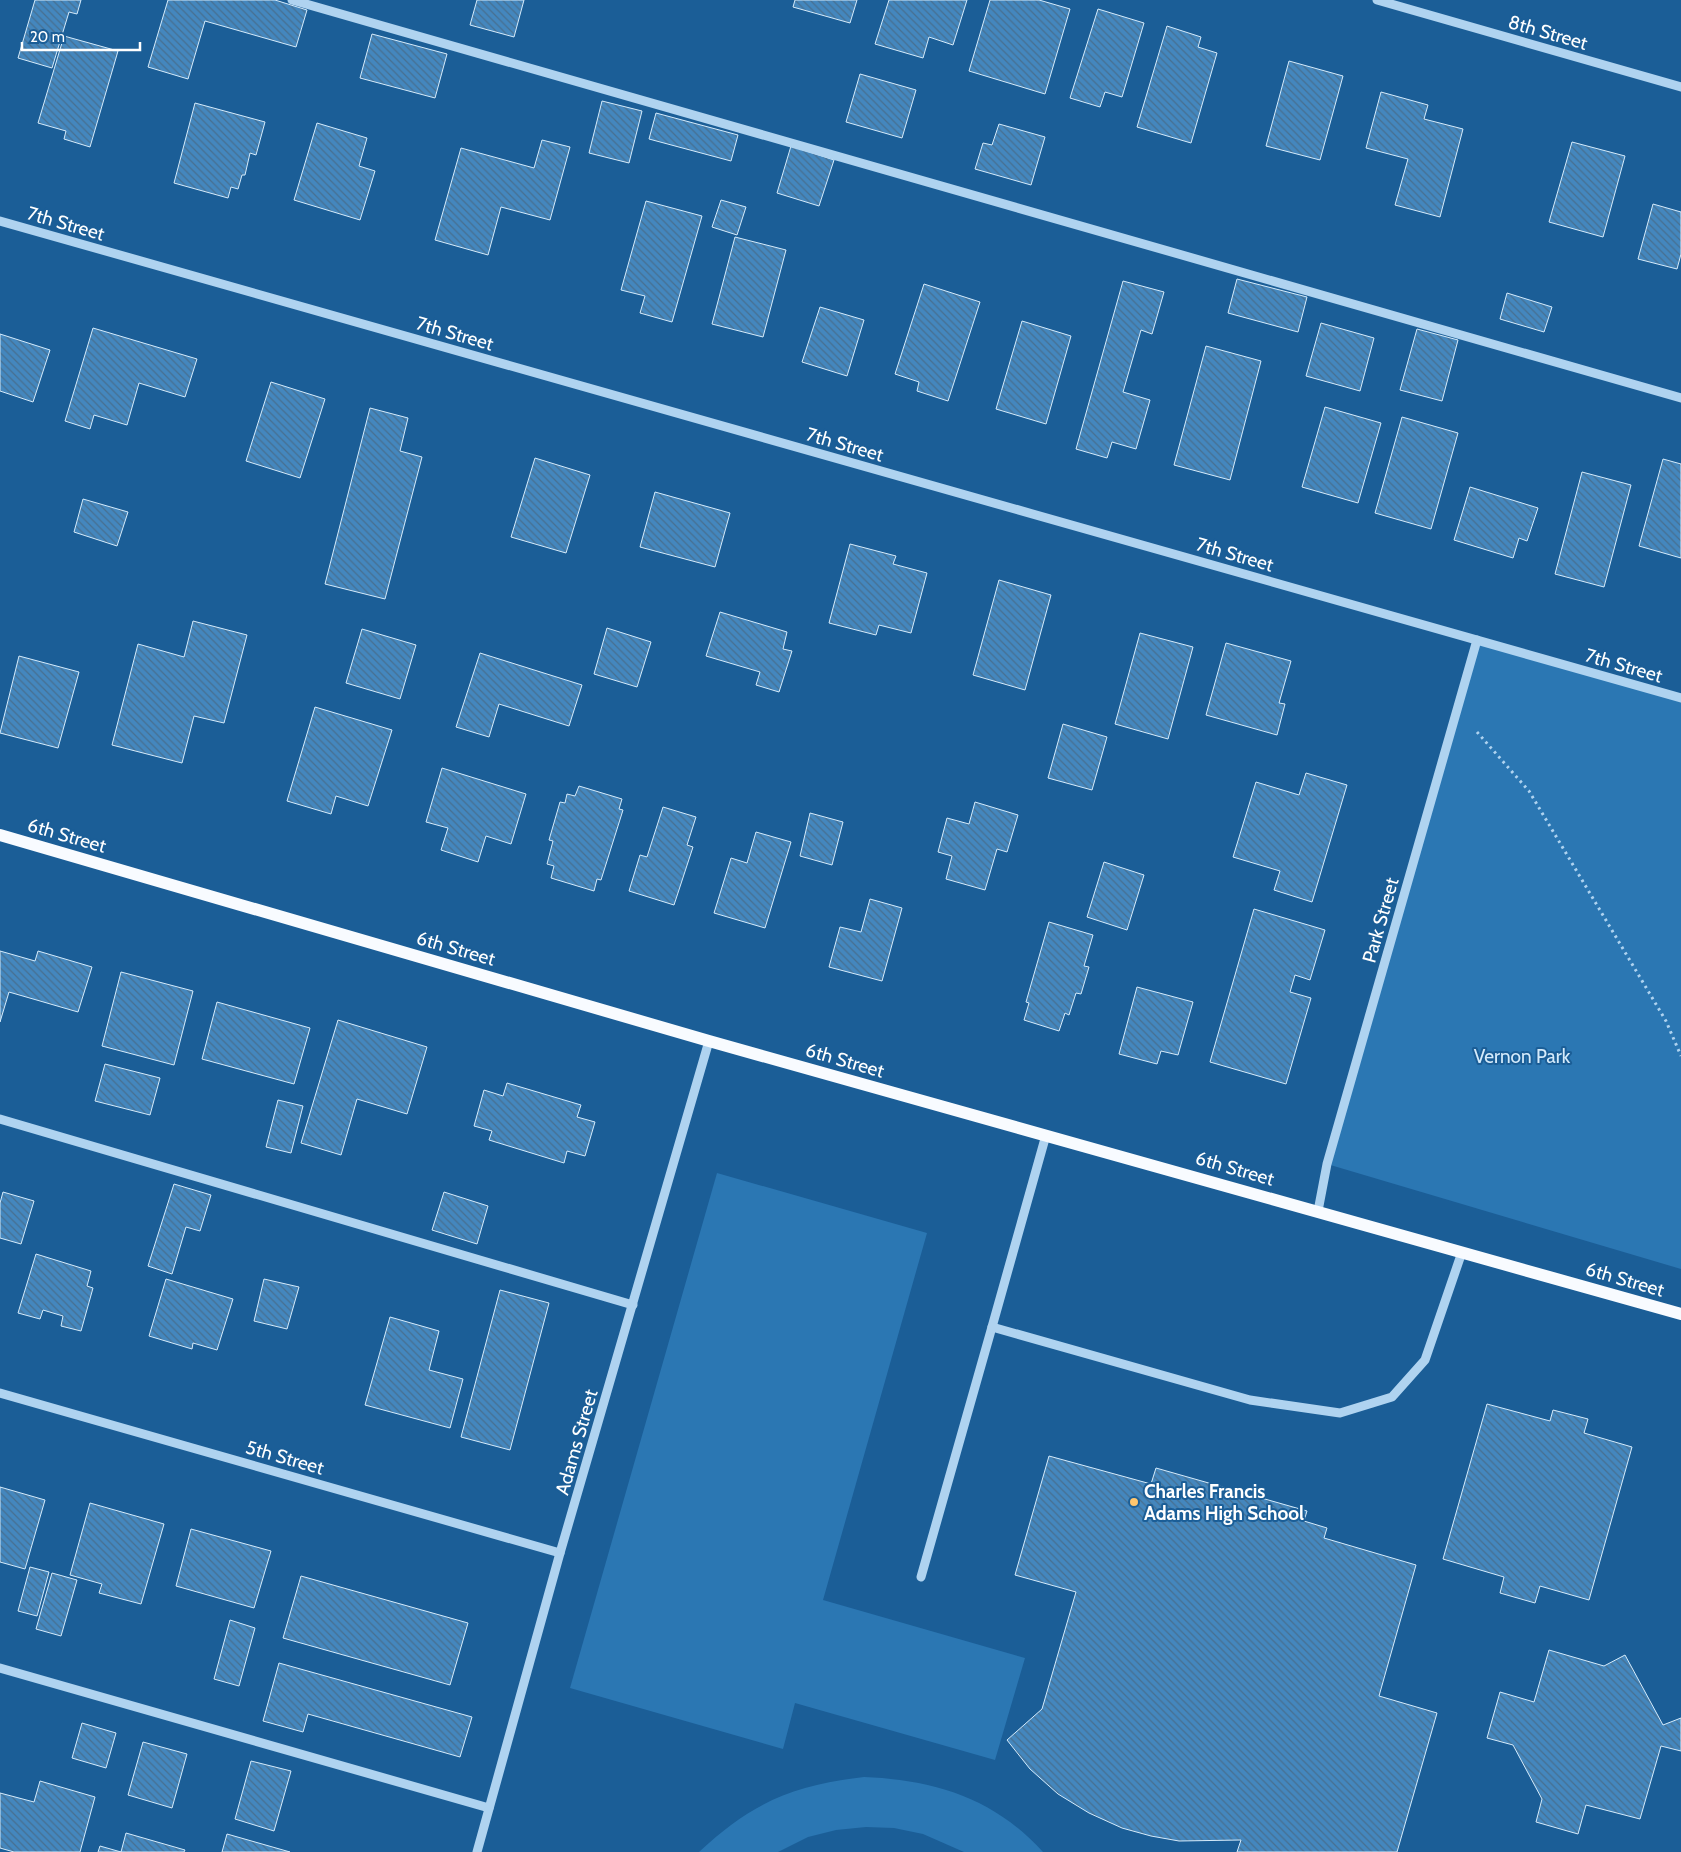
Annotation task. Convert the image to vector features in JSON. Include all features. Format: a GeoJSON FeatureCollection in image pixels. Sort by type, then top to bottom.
{"type":"FeatureCollection","features":[{"type":"Feature","properties":{"kind":"main road","name":"6th Street"},"geometry":{"type":"LineString","coordinates":[[0,835],[709,1041],[1681,1314]]}},
{"type":"Feature","properties":{"kind":"street"},"geometry":{"type":"LineString","coordinates":[[292,0],[1681,398]]}},
{"type":"Feature","properties":{"kind":"street","name":"8th Street"},"geometry":{"type":"LineString","coordinates":[[1378,0],[1681,87]]}},
{"type":"Feature","properties":{"kind":"street","name":"7th Street"},"geometry":{"type":"LineString","coordinates":[[0,221],[1681,698]]}},
{"type":"Feature","properties":{"kind":"street","name":"Park Street"},"geometry":{"type":"LineString","coordinates":[[1318,1211],[1327,1164],[1477,640]]}},
{"type":"Feature","properties":{"kind":"street","name":"Adams Street"},"geometry":{"type":"LineString","coordinates":[[477,1852],[560,1553],[709,1041]]}},
{"type":"Feature","properties":{"kind":"street"},"geometry":{"type":"LineString","coordinates":[[0,1119],[633,1305]]}},
{"type":"Feature","properties":{"kind":"street"},"geometry":{"type":"LineString","coordinates":[[921,1576],[1046,1135]]}},
{"type":"Feature","properties":{"kind":"street"},"geometry":{"type":"LineString","coordinates":[[992,1327],[1250,1400],[1340,1413],[1392,1397],[1425,1360],[1462,1252]]}},
{"type":"Feature","properties":{"kind":"street","name":"5th Street"},"geometry":{"type":"LineString","coordinates":[[0,1393],[560,1553]]}},
{"type":"Feature","properties":{"kind":"street"},"geometry":{"type":"LineString","coordinates":[[0,1668],[489,1808]]}},
{"type":"Feature","properties":{"kind":"path"},"geometry":{"type":"LineString","coordinates":[[1457,709],[1529,791],[1666,1021],[1681,1056]]}},
{"type":"Feature","properties":{"kind":"green space","name":"Vernon Park"},"geometry":{"type":"Polygon","coordinates":[[[1477,640],[1681,698],[1681,1269],[1327,1164],[1477,640]]]}},
{"type":"Feature","properties":{"kind":"green space"},"geometry":{"type":"Polygon","coordinates":[[[717,1173],[927,1233],[823,1600],[1025,1658],[995,1760],[795,1703],[783,1749],[570,1688],[717,1173]]]}},
{"type":"Feature","properties":{"kind":"green space"},"geometry":{"type":"Polygon","coordinates":[[[864,1777],[915,1782],[962,1795],[984,1805],[1004,1818],[1024,1833],[1043,1852],[964,1852],[923,1834],[894,1828],[866,1827],[836,1830],[808,1837],[778,1852],[699,1852],[737,1821],[774,1799],[816,1785],[864,1777]]]}},
{"type":"Feature","properties":{"kind":"building"},"geometry":{"type":"Polygon","coordinates":[[[35,0],[81,0],[77,14],[69,12],[52,68],[18,58],[35,0]]]}},
{"type":"Feature","properties":{"kind":"building"},"geometry":{"type":"Polygon","coordinates":[[[168,0],[275,0],[307,10],[296,47],[205,21],[188,79],[148,67],[168,0]]]}},
{"type":"Feature","properties":{"kind":"building"},"geometry":{"type":"Polygon","coordinates":[[[477,0],[524,0],[514,37],[470,25],[477,0]]]}},
{"type":"Feature","properties":{"kind":"building"},"geometry":{"type":"Polygon","coordinates":[[[795,0],[857,0],[850,23],[793,7],[795,0]]]}},
{"type":"Feature","properties":{"kind":"building"},"geometry":{"type":"Polygon","coordinates":[[[889,0],[967,0],[953,45],[929,37],[923,58],[875,44],[889,0]]]}},
{"type":"Feature","properties":{"kind":"building"},"geometry":{"type":"Polygon","coordinates":[[[990,0],[1039,0],[1070,9],[1045,94],[969,71],[990,0]]]}},
{"type":"Feature","properties":{"kind":"building"},"geometry":{"type":"Polygon","coordinates":[[[1098,9],[1144,23],[1122,97],[1105,92],[1100,107],[1070,98],[1098,9]]]}},
{"type":"Feature","properties":{"kind":"building"},"geometry":{"type":"Polygon","coordinates":[[[1167,26],[1201,37],[1198,47],[1217,53],[1191,143],[1137,127],[1167,26]]]}},
{"type":"Feature","properties":{"kind":"building"},"geometry":{"type":"Polygon","coordinates":[[[372,34],[447,54],[435,98],[360,78],[372,34]]]}},
{"type":"Feature","properties":{"kind":"building"},"geometry":{"type":"Polygon","coordinates":[[[64,36],[118,51],[90,147],[64,139],[66,131],[38,123],[64,36]]]}},
{"type":"Feature","properties":{"kind":"building"},"geometry":{"type":"Polygon","coordinates":[[[1289,61],[1343,76],[1320,160],[1266,146],[1289,61]]]}},
{"type":"Feature","properties":{"kind":"building"},"geometry":{"type":"Polygon","coordinates":[[[860,74],[916,90],[902,138],[846,122],[860,74]]]}},
{"type":"Feature","properties":{"kind":"building"},"geometry":{"type":"Polygon","coordinates":[[[1381,92],[1428,105],[1424,119],[1463,129],[1440,217],[1395,205],[1408,159],[1366,148],[1381,92]]]}},
{"type":"Feature","properties":{"kind":"building"},"geometry":{"type":"Polygon","coordinates":[[[602,101],[642,111],[629,163],[589,153],[602,101]]]}},
{"type":"Feature","properties":{"kind":"building"},"geometry":{"type":"Polygon","coordinates":[[[195,103],[265,122],[256,155],[250,153],[245,175],[242,175],[238,189],[231,187],[228,198],[174,183],[195,103]]]}},
{"type":"Feature","properties":{"kind":"building"},"geometry":{"type":"Polygon","coordinates":[[[656,113],[738,135],[731,161],[649,139],[656,113]]]}},
{"type":"Feature","properties":{"kind":"building"},"geometry":{"type":"Polygon","coordinates":[[[317,123],[367,138],[359,166],[375,171],[360,220],[294,200],[317,123]]]}},
{"type":"Feature","properties":{"kind":"building"},"geometry":{"type":"Polygon","coordinates":[[[999,124],[1045,137],[1031,185],[975,169],[983,143],[992,145],[999,124]]]}},
{"type":"Feature","properties":{"kind":"building"},"geometry":{"type":"Polygon","coordinates":[[[542,140],[570,147],[550,220],[501,207],[488,255],[435,240],[461,148],[534,168],[542,140]]]}},
{"type":"Feature","properties":{"kind":"building"},"geometry":{"type":"Polygon","coordinates":[[[1572,142],[1625,156],[1603,237],[1549,222],[1572,142]]]}},
{"type":"Feature","properties":{"kind":"building"},"geometry":{"type":"Polygon","coordinates":[[[791,146],[834,160],[819,206],[777,193],[791,146]]]}},
{"type":"Feature","properties":{"kind":"building"},"geometry":{"type":"Polygon","coordinates":[[[721,200],[746,207],[737,235],[712,227],[721,200]]]}},
{"type":"Feature","properties":{"kind":"building"},"geometry":{"type":"Polygon","coordinates":[[[646,201],[702,216],[672,322],[640,313],[645,296],[621,290],[646,201]]]}},
{"type":"Feature","properties":{"kind":"building"},"geometry":{"type":"Polygon","coordinates":[[[1653,204],[1681,212],[1681,254],[1677,269],[1638,259],[1653,204]]]}},
{"type":"Feature","properties":{"kind":"building"},"geometry":{"type":"Polygon","coordinates":[[[735,237],[786,250],[763,337],[712,324],[735,237]]]}},
{"type":"Feature","properties":{"kind":"building"},"geometry":{"type":"Polygon","coordinates":[[[1237,279],[1307,297],[1298,332],[1228,313],[1237,279]]]}},
{"type":"Feature","properties":{"kind":"building"},"geometry":{"type":"Polygon","coordinates":[[[1123,281],[1164,292],[1152,334],[1141,330],[1123,392],[1150,400],[1136,449],[1112,442],[1107,458],[1076,449],[1123,281]]]}},
{"type":"Feature","properties":{"kind":"building"},"geometry":{"type":"Polygon","coordinates":[[[924,284],[980,302],[948,401],[917,391],[919,382],[895,374],[924,284]]]}},
{"type":"Feature","properties":{"kind":"building"},"geometry":{"type":"Polygon","coordinates":[[[1507,293],[1552,307],[1544,332],[1500,319],[1507,293]]]}},
{"type":"Feature","properties":{"kind":"building"},"geometry":{"type":"Polygon","coordinates":[[[820,307],[864,320],[847,376],[802,362],[820,307]]]}},
{"type":"Feature","properties":{"kind":"building"},"geometry":{"type":"Polygon","coordinates":[[[1022,321],[1071,336],[1046,424],[996,409],[1022,321]]]}},
{"type":"Feature","properties":{"kind":"building"},"geometry":{"type":"Polygon","coordinates":[[[1321,323],[1374,338],[1360,391],[1306,376],[1321,323]]]}},
{"type":"Feature","properties":{"kind":"building"},"geometry":{"type":"Polygon","coordinates":[[[93,328],[197,359],[185,397],[139,383],[127,425],[94,415],[90,429],[65,421],[93,328]]]}},
{"type":"Feature","properties":{"kind":"building"},"geometry":{"type":"Polygon","coordinates":[[[1417,329],[1458,340],[1442,401],[1400,390],[1417,329]]]}},
{"type":"Feature","properties":{"kind":"building"},"geometry":{"type":"Polygon","coordinates":[[[0,334],[50,350],[33,402],[0,391],[0,334]]]}},
{"type":"Feature","properties":{"kind":"building"},"geometry":{"type":"Polygon","coordinates":[[[1206,346],[1261,361],[1230,480],[1174,465],[1206,346]]]}},
{"type":"Feature","properties":{"kind":"building"},"geometry":{"type":"Polygon","coordinates":[[[271,382],[325,399],[300,478],[246,461],[271,382]]]}},
{"type":"Feature","properties":{"kind":"building"},"geometry":{"type":"Polygon","coordinates":[[[1325,407],[1381,423],[1358,503],[1302,487],[1325,407]]]}},
{"type":"Feature","properties":{"kind":"building"},"geometry":{"type":"Polygon","coordinates":[[[370,408],[408,418],[400,451],[422,457],[385,599],[325,584],[370,408]]]}},
{"type":"Feature","properties":{"kind":"building"},"geometry":{"type":"Polygon","coordinates":[[[1402,417],[1458,433],[1431,529],[1375,513],[1402,417]]]}},
{"type":"Feature","properties":{"kind":"building"},"geometry":{"type":"Polygon","coordinates":[[[535,458],[590,475],[566,553],[511,537],[535,458]]]}},
{"type":"Feature","properties":{"kind":"building"},"geometry":{"type":"Polygon","coordinates":[[[1663,459],[1681,464],[1681,558],[1639,546],[1663,459]]]}},
{"type":"Feature","properties":{"kind":"building"},"geometry":{"type":"Polygon","coordinates":[[[1582,472],[1631,485],[1604,587],[1555,574],[1582,472]]]}},
{"type":"Feature","properties":{"kind":"building"},"geometry":{"type":"Polygon","coordinates":[[[1470,487],[1538,508],[1527,541],[1519,538],[1513,558],[1454,540],[1470,487]]]}},
{"type":"Feature","properties":{"kind":"building"},"geometry":{"type":"Polygon","coordinates":[[[655,492],[730,513],[715,567],[640,547],[655,492]]]}},
{"type":"Feature","properties":{"kind":"building"},"geometry":{"type":"Polygon","coordinates":[[[83,499],[128,512],[117,546],[74,532],[83,499]]]}},
{"type":"Feature","properties":{"kind":"building"},"geometry":{"type":"Polygon","coordinates":[[[850,544],[896,556],[893,564],[927,573],[911,633],[879,625],[876,635],[829,623],[850,544]]]}},
{"type":"Feature","properties":{"kind":"building"},"geometry":{"type":"Polygon","coordinates":[[[999,580],[1051,595],[1025,690],[973,675],[999,580]]]}},
{"type":"Feature","properties":{"kind":"building"},"geometry":{"type":"Polygon","coordinates":[[[720,612],[787,632],[783,649],[792,651],[779,692],[756,685],[760,672],[706,656],[720,612]]]}},
{"type":"Feature","properties":{"kind":"building"},"geometry":{"type":"Polygon","coordinates":[[[193,621],[247,635],[224,723],[194,716],[182,763],[112,745],[138,644],[184,657],[193,621]]]}},
{"type":"Feature","properties":{"kind":"building"},"geometry":{"type":"Polygon","coordinates":[[[607,628],[651,642],[637,687],[594,674],[607,628]]]}},
{"type":"Feature","properties":{"kind":"building"},"geometry":{"type":"Polygon","coordinates":[[[362,629],[416,645],[400,699],[346,683],[362,629]]]}},
{"type":"Feature","properties":{"kind":"building"},"geometry":{"type":"Polygon","coordinates":[[[1140,633],[1193,647],[1168,739],[1115,724],[1140,633]]]}},
{"type":"Feature","properties":{"kind":"building"},"geometry":{"type":"Polygon","coordinates":[[[1226,643],[1291,661],[1279,703],[1285,704],[1277,735],[1206,715],[1226,643]]]}},
{"type":"Feature","properties":{"kind":"building"},"geometry":{"type":"Polygon","coordinates":[[[480,653],[582,685],[569,726],[499,704],[489,737],[456,727],[480,653]]]}},
{"type":"Feature","properties":{"kind":"building"},"geometry":{"type":"Polygon","coordinates":[[[19,656],[79,672],[58,748],[0,733],[19,656]]]}},
{"type":"Feature","properties":{"kind":"building"},"geometry":{"type":"Polygon","coordinates":[[[315,707],[392,730],[368,806],[336,796],[331,814],[287,801],[315,707]]]}},
{"type":"Feature","properties":{"kind":"building"},"geometry":{"type":"Polygon","coordinates":[[[1063,724],[1107,737],[1092,790],[1048,778],[1063,724]]]}},
{"type":"Feature","properties":{"kind":"building"},"geometry":{"type":"Polygon","coordinates":[[[442,768],[526,794],[511,844],[486,836],[478,862],[441,850],[448,828],[426,822],[442,768]]]}},
{"type":"Feature","properties":{"kind":"building"},"geometry":{"type":"Polygon","coordinates":[[[1306,773],[1347,785],[1312,902],[1274,890],[1280,871],[1233,857],[1256,782],[1299,795],[1306,773]]]}},
{"type":"Feature","properties":{"kind":"building"},"geometry":{"type":"Polygon","coordinates":[[[579,786],[622,799],[619,809],[623,810],[601,880],[597,879],[594,891],[551,878],[554,866],[547,864],[553,841],[549,840],[560,802],[565,803],[567,794],[575,796],[579,786]]]}},
{"type":"Feature","properties":{"kind":"building"},"geometry":{"type":"Polygon","coordinates":[[[975,802],[1018,815],[1007,852],[997,849],[985,890],[946,879],[952,856],[938,852],[947,818],[969,824],[975,802]]]}},
{"type":"Feature","properties":{"kind":"building"},"geometry":{"type":"Polygon","coordinates":[[[663,807],[696,817],[687,845],[693,847],[674,905],[629,891],[640,855],[647,857],[663,807]]]}},
{"type":"Feature","properties":{"kind":"building"},"geometry":{"type":"Polygon","coordinates":[[[810,813],[843,822],[832,865],[800,856],[810,813]]]}},
{"type":"Feature","properties":{"kind":"building"},"geometry":{"type":"Polygon","coordinates":[[[756,832],[791,842],[765,928],[714,913],[731,858],[747,863],[756,832]]]}},
{"type":"Feature","properties":{"kind":"building"},"geometry":{"type":"Polygon","coordinates":[[[1104,862],[1144,875],[1127,930],[1087,917],[1104,862]]]}},
{"type":"Feature","properties":{"kind":"building"},"geometry":{"type":"Polygon","coordinates":[[[870,899],[902,908],[882,981],[829,967],[840,927],[861,932],[870,899]]]}},
{"type":"Feature","properties":{"kind":"building"},"geometry":{"type":"Polygon","coordinates":[[[1254,909],[1325,930],[1310,980],[1295,975],[1290,992],[1311,998],[1286,1084],[1210,1062],[1254,909]]]}},
{"type":"Feature","properties":{"kind":"building"},"geometry":{"type":"Polygon","coordinates":[[[1049,922],[1093,935],[1084,966],[1089,967],[1081,994],[1076,993],[1069,1015],[1065,1013],[1059,1031],[1024,1020],[1029,1003],[1026,1002],[1049,922]]]}},
{"type":"Feature","properties":{"kind":"building"},"geometry":{"type":"Polygon","coordinates":[[[0,951],[35,961],[38,951],[92,967],[78,1012],[9,992],[0,1022],[0,951]]]}},
{"type":"Feature","properties":{"kind":"building"},"geometry":{"type":"Polygon","coordinates":[[[121,972],[193,991],[174,1065],[102,1046],[121,972]]]}},
{"type":"Feature","properties":{"kind":"building"},"geometry":{"type":"Polygon","coordinates":[[[1137,987],[1193,1002],[1178,1055],[1161,1051],[1157,1064],[1119,1054],[1137,987]]]}},
{"type":"Feature","properties":{"kind":"building"},"geometry":{"type":"Polygon","coordinates":[[[217,1002],[310,1028],[294,1084],[202,1059],[217,1002]]]}},
{"type":"Feature","properties":{"kind":"building"},"geometry":{"type":"Polygon","coordinates":[[[338,1020],[427,1047],[407,1114],[357,1099],[341,1155],[301,1143],[338,1020]]]}},
{"type":"Feature","properties":{"kind":"building"},"geometry":{"type":"Polygon","coordinates":[[[105,1064],[160,1078],[150,1115],[95,1101],[105,1064]]]}},
{"type":"Feature","properties":{"kind":"building"},"geometry":{"type":"Polygon","coordinates":[[[507,1083],[581,1105],[577,1117],[595,1122],[585,1156],[567,1151],[564,1163],[489,1140],[492,1131],[474,1126],[484,1090],[503,1096],[507,1083]]]}},
{"type":"Feature","properties":{"kind":"building"},"geometry":{"type":"Polygon","coordinates":[[[278,1100],[303,1106],[291,1153],[266,1147],[278,1100]]]}},
{"type":"Feature","properties":{"kind":"building"},"geometry":{"type":"Polygon","coordinates":[[[174,1184],[211,1195],[200,1231],[186,1227],[172,1274],[148,1266],[174,1184]]]}},
{"type":"Feature","properties":{"kind":"building"},"geometry":{"type":"Polygon","coordinates":[[[3,1192],[34,1201],[21,1244],[0,1238],[0,1203],[3,1192]]]}},
{"type":"Feature","properties":{"kind":"building"},"geometry":{"type":"Polygon","coordinates":[[[444,1192],[488,1206],[477,1244],[432,1230],[444,1192]]]}},
{"type":"Feature","properties":{"kind":"building"},"geometry":{"type":"Polygon","coordinates":[[[36,1254],[91,1271],[87,1286],[93,1288],[81,1331],[61,1326],[63,1316],[43,1310],[40,1319],[18,1313],[36,1254]]]}},
{"type":"Feature","properties":{"kind":"building"},"geometry":{"type":"Polygon","coordinates":[[[166,1279],[233,1299],[217,1350],[193,1343],[192,1349],[149,1336],[166,1279]]]}},
{"type":"Feature","properties":{"kind":"building"},"geometry":{"type":"Polygon","coordinates":[[[264,1279],[299,1287],[287,1329],[254,1321],[264,1279]]]}},
{"type":"Feature","properties":{"kind":"building"},"geometry":{"type":"Polygon","coordinates":[[[500,1290],[549,1303],[510,1450],[461,1437],[500,1290]]]}},
{"type":"Feature","properties":{"kind":"building"},"geometry":{"type":"Polygon","coordinates":[[[390,1317],[439,1331],[429,1370],[463,1379],[450,1428],[365,1405],[390,1317]]]}},
{"type":"Feature","properties":{"kind":"building"},"geometry":{"type":"Polygon","coordinates":[[[1487,1404],[1550,1421],[1553,1410],[1588,1419],[1584,1433],[1632,1447],[1589,1600],[1540,1586],[1535,1603],[1500,1593],[1504,1577],[1443,1559],[1487,1404]]]}},
{"type":"Feature","properties":{"kind":"building"},"geometry":{"type":"Polygon","coordinates":[[[1049,1456],[1151,1484],[1156,1468],[1307,1511],[1304,1521],[1327,1528],[1324,1538],[1416,1565],[1379,1696],[1437,1713],[1397,1852],[1237,1852],[1241,1840],[1179,1841],[1151,1836],[1122,1828],[1089,1813],[1058,1794],[1030,1769],[1007,1740],[1042,1709],[1076,1592],[1015,1575],[1049,1456]]]}},
{"type":"Feature","properties":{"kind":"building"},"geometry":{"type":"Polygon","coordinates":[[[0,1487],[45,1500],[25,1569],[0,1562],[0,1487]]]}},
{"type":"Feature","properties":{"kind":"building"},"geometry":{"type":"Polygon","coordinates":[[[90,1503],[164,1524],[141,1604],[99,1593],[102,1584],[70,1575],[90,1503]]]}},
{"type":"Feature","properties":{"kind":"building"},"geometry":{"type":"Polygon","coordinates":[[[191,1529],[271,1551],[254,1608],[176,1586],[191,1529]]]}},
{"type":"Feature","properties":{"kind":"building"},"geometry":{"type":"Polygon","coordinates":[[[30,1567],[49,1572],[37,1616],[18,1611],[30,1567]]]}},
{"type":"Feature","properties":{"kind":"building"},"geometry":{"type":"Polygon","coordinates":[[[52,1573],[77,1580],[61,1636],[36,1629],[52,1573]]]}},
{"type":"Feature","properties":{"kind":"building"},"geometry":{"type":"Polygon","coordinates":[[[301,1576],[468,1623],[450,1685],[283,1638],[301,1576]]]}},
{"type":"Feature","properties":{"kind":"building"},"geometry":{"type":"Polygon","coordinates":[[[230,1620],[255,1628],[239,1686],[214,1679],[230,1620]]]}},
{"type":"Feature","properties":{"kind":"building"},"geometry":{"type":"Polygon","coordinates":[[[1549,1650],[1604,1666],[1625,1655],[1663,1725],[1681,1718],[1681,1751],[1661,1746],[1640,1819],[1586,1805],[1578,1834],[1536,1822],[1542,1799],[1513,1745],[1487,1738],[1500,1692],[1534,1702],[1549,1650]]]}},
{"type":"Feature","properties":{"kind":"building"},"geometry":{"type":"Polygon","coordinates":[[[279,1663],[472,1717],[460,1757],[308,1714],[303,1732],[263,1721],[279,1663]]]}},
{"type":"Feature","properties":{"kind":"building"},"geometry":{"type":"Polygon","coordinates":[[[82,1723],[116,1733],[106,1768],[72,1758],[82,1723]]]}},
{"type":"Feature","properties":{"kind":"building"},"geometry":{"type":"Polygon","coordinates":[[[143,1742],[187,1754],[172,1808],[128,1795],[143,1742]]]}},
{"type":"Feature","properties":{"kind":"building"},"geometry":{"type":"Polygon","coordinates":[[[251,1761],[291,1771],[274,1831],[235,1819],[251,1761]]]}},
{"type":"Feature","properties":{"kind":"building"},"geometry":{"type":"Polygon","coordinates":[[[40,1781],[95,1797],[80,1852],[14,1852],[0,1848],[0,1793],[34,1802],[40,1781]]]}},
{"type":"Feature","properties":{"kind":"building"},"geometry":{"type":"Polygon","coordinates":[[[126,1833],[185,1850],[184,1852],[121,1852],[126,1833]]]}},
{"type":"Feature","properties":{"kind":"building"},"geometry":{"type":"Polygon","coordinates":[[[227,1834],[290,1852],[222,1852],[227,1834]]]}},
{"type":"Feature","properties":{"kind":"building"},"geometry":{"type":"Polygon","coordinates":[[[100,1846],[121,1852],[98,1852],[100,1846]]]}},
{"type":"Feature","properties":{"kind":"place","name":"Charles Francis Adams High School"},"geometry":{"type":"Point","coordinates":[1134,1502]}}]}
